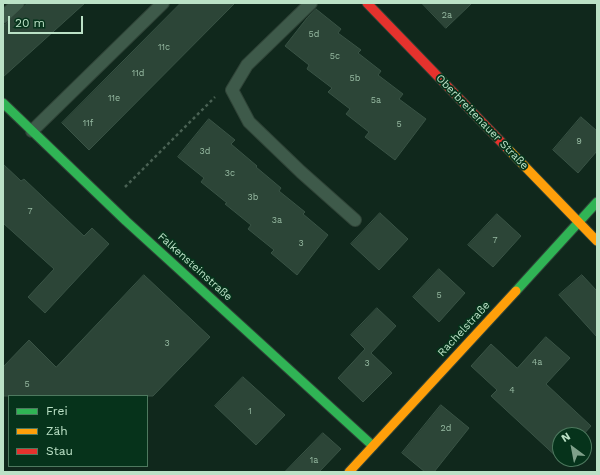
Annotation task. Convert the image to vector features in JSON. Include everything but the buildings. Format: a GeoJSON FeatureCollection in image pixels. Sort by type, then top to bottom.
{"type":"FeatureCollection","features":[{"type":"Feature","properties":{"kind":"street","name":"Oberbreitenauer Straße"},"geometry":{"type":"LineString","coordinates":[[367,3],[597,241]]}},
{"type":"Feature","properties":{"kind":"street","name":"Falkensteinstraße"},"geometry":{"type":"LineString","coordinates":[[3,103],[109,204],[373,446]]}},
{"type":"Feature","properties":{"kind":"street","name":"Rachelstraße"},"geometry":{"type":"LineString","coordinates":[[349,472],[597,202]]}},
{"type":"Feature","properties":{"kind":"lane"},"geometry":{"type":"LineString","coordinates":[[3,17],[18,3]]}},
{"type":"Feature","properties":{"kind":"lane"},"geometry":{"type":"LineString","coordinates":[[32,131],[163,3]]}},
{"type":"Feature","properties":{"kind":"lane"},"geometry":{"type":"LineString","coordinates":[[311,3],[247,66],[232,90],[249,122],[301,172],[355,220]]}},
{"type":"Feature","properties":{"kind":"path"},"geometry":{"type":"LineString","coordinates":[[109,204],[130,181],[224,88],[239,78]]}},
{"type":"Feature","properties":{"kind":"traffic: fast"},"geometry":{"type":"LineString","coordinates":[[3,103],[126,221],[373,446]]}},
{"type":"Feature","properties":{"kind":"traffic: fast"},"geometry":{"type":"LineString","coordinates":[[516,291],[597,202]]}},
{"type":"Feature","properties":{"kind":"traffic: slow"},"geometry":{"type":"LineString","coordinates":[[507,148],[597,241]]}},
{"type":"Feature","properties":{"kind":"traffic: slow"},"geometry":{"type":"LineString","coordinates":[[349,472],[516,291]]}},
{"type":"Feature","properties":{"kind":"traffic: jam"},"geometry":{"type":"LineString","coordinates":[[367,3],[507,148]]}}]}
